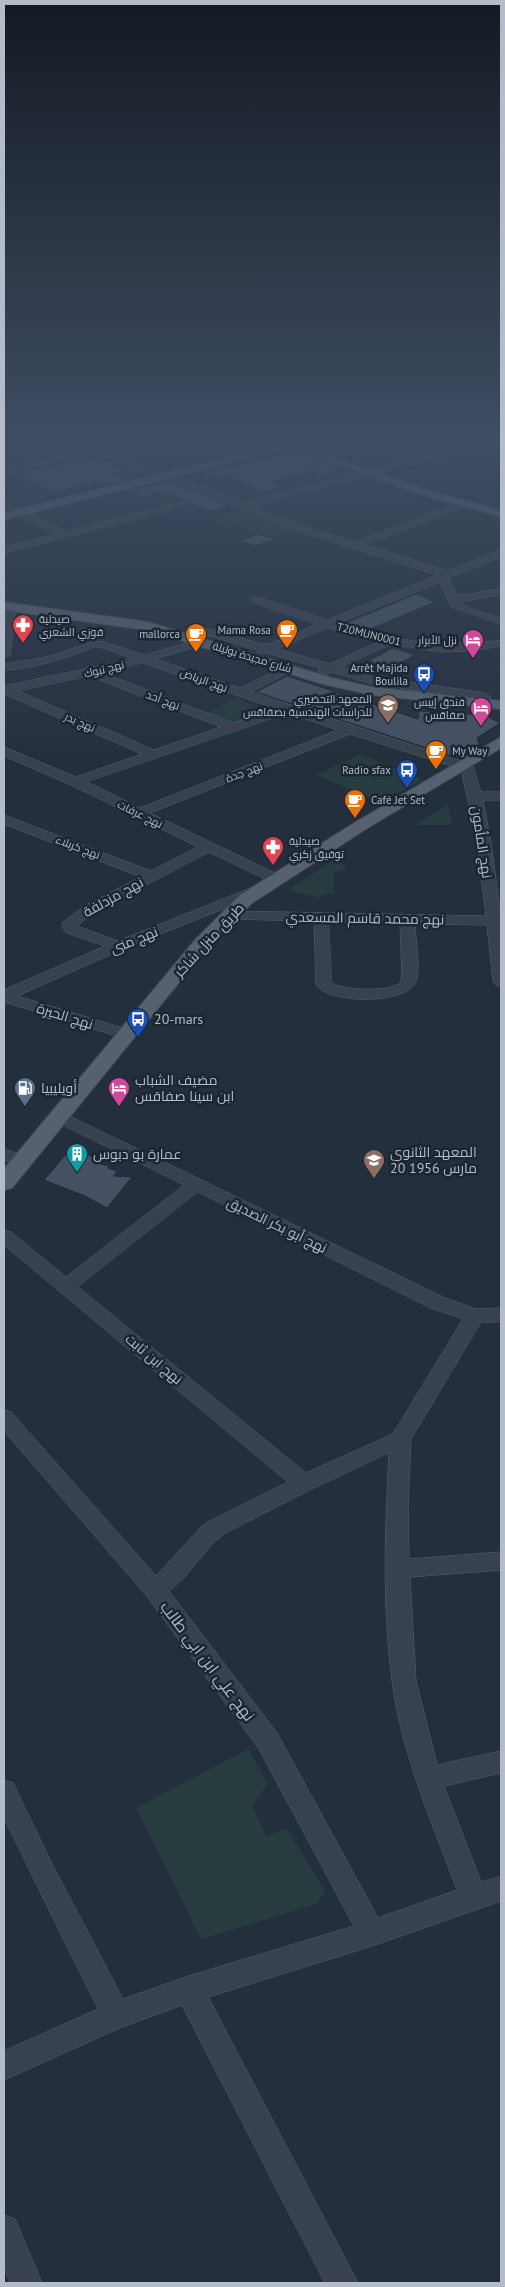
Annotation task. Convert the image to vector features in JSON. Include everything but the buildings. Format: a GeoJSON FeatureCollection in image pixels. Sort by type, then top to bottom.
{"type":"FeatureCollection","features":[{"type":"Feature","properties":{"kind":"main road","name":"شارع مجيدة بوليلة"},"geometry":{"type":"LineString","coordinates":[[7,606],[148,626],[262,650],[384,688],[484,700],[501,705]]}},
{"type":"Feature","properties":{"kind":"main road","name":"شارع مجيدة بوليلة"},"geometry":{"type":"LineString","coordinates":[[198,637],[290,668],[372,692],[484,700],[501,698]]}},
{"type":"Feature","properties":{"kind":"main road"},"geometry":{"type":"LineString","coordinates":[[484,700],[501,713]]}},
{"type":"Feature","properties":{"kind":"main road","name":"طريق منزل شاكر"},"geometry":{"type":"LineString","coordinates":[[4,1184],[126,1034],[201,944],[228,915],[246,899],[271,883],[499,742]]}},
{"type":"Feature","properties":{"kind":"street"},"geometry":{"type":"LineString","coordinates":[[4,550],[28,544]]}},
{"type":"Feature","properties":{"kind":"street"},"geometry":{"type":"LineString","coordinates":[[348,544],[444,576],[453,602],[459,607],[501,621]]}},
{"type":"Feature","properties":{"kind":"street"},"geometry":{"type":"LineString","coordinates":[[354,546],[360,544]]}},
{"type":"Feature","properties":{"kind":"street"},"geometry":{"type":"LineString","coordinates":[[262,650],[501,553]]}},
{"type":"Feature","properties":{"kind":"street"},"geometry":{"type":"LineString","coordinates":[[452,597],[467,598],[501,591]]}},
{"type":"Feature","properties":{"kind":"street","name":"T20MUN0001"},"geometry":{"type":"LineString","coordinates":[[256,600],[389,641],[456,648],[501,643]]}},
{"type":"Feature","properties":{"kind":"street"},"geometry":{"type":"LineString","coordinates":[[4,655],[7,606]]}},
{"type":"Feature","properties":{"kind":"street","name":"نهج تبوك"},"geometry":{"type":"LineString","coordinates":[[5,690],[92,672],[144,658],[198,637]]}},
{"type":"Feature","properties":{"kind":"street"},"geometry":{"type":"LineString","coordinates":[[325,671],[389,641]]}},
{"type":"Feature","properties":{"kind":"street","name":"نهج الرياض"},"geometry":{"type":"LineString","coordinates":[[4,667],[19,667],[48,661],[96,643],[350,730],[464,764]]}},
{"type":"Feature","properties":{"kind":"street"},"geometry":{"type":"LineString","coordinates":[[239,693],[290,668]]}},
{"type":"Feature","properties":{"kind":"street","name":"نهج أحد"},"geometry":{"type":"LineString","coordinates":[[92,672],[235,728]]}},
{"type":"Feature","properties":{"kind":"street","name":"نهج بدر"},"geometry":{"type":"LineString","coordinates":[[5,690],[153,754]]}},
{"type":"Feature","properties":{"kind":"street"},"geometry":{"type":"LineString","coordinates":[[76,782],[288,709]]}},
{"type":"Feature","properties":{"kind":"street","name":"نهج جدة"},"geometry":{"type":"LineString","coordinates":[[138,813],[350,730]]}},
{"type":"Feature","properties":{"kind":"street","name":"نهج عرفات"},"geometry":{"type":"LineString","coordinates":[[4,751],[76,782],[208,848],[271,883]]}},
{"type":"Feature","properties":{"kind":"street","name":"نهج المأمون"},"geometry":{"type":"LineString","coordinates":[[464,764],[475,796],[497,921],[501,982]]}},
{"type":"Feature","properties":{"kind":"street"},"geometry":{"type":"LineString","coordinates":[[475,796],[501,796]]}},
{"type":"Feature","properties":{"kind":"street","name":"نهج كربلاء"},"geometry":{"type":"LineString","coordinates":[[4,819],[152,876]]}},
{"type":"Feature","properties":{"kind":"street","name":"نهج مزدلفة"},"geometry":{"type":"LineString","coordinates":[[118,946],[72,930],[69,927],[70,922],[152,876],[208,848]]}},
{"type":"Feature","properties":{"kind":"street","name":"نهج منى"},"geometry":{"type":"LineString","coordinates":[[4,996],[118,946],[271,883]]}},
{"type":"Feature","properties":{"kind":"street","name":"نهج محمد قاسم المسعدي"},"geometry":{"type":"LineString","coordinates":[[228,915],[497,921]]}},
{"type":"Feature","properties":{"kind":"street"},"geometry":{"type":"LineString","coordinates":[[321,917],[324,985],[328,990],[344,993],[392,992],[403,989],[408,983],[410,976],[407,920]]}},
{"type":"Feature","properties":{"kind":"street","name":"نهج الحيرة"},"geometry":{"type":"LineString","coordinates":[[4,996],[126,1034]]}},
{"type":"Feature","properties":{"kind":"street","name":"نهج أبو بكر الصديق"},"geometry":{"type":"LineString","coordinates":[[58,1116],[422,1296],[475,1316],[501,1315]]}},
{"type":"Feature","properties":{"kind":"street"},"geometry":{"type":"LineString","coordinates":[[4,1154],[22,1161]]}},
{"type":"Feature","properties":{"kind":"street"},"geometry":{"type":"LineString","coordinates":[[66,1286],[196,1185]]}},
{"type":"Feature","properties":{"kind":"street","name":"نهج ابن ثابت"},"geometry":{"type":"LineString","coordinates":[[4,1236],[304,1483]]}},
{"type":"Feature","properties":{"kind":"street"},"geometry":{"type":"LineString","coordinates":[[473,1897],[428,1778],[417,1741],[404,1681],[397,1569],[400,1439],[475,1316]]}},
{"type":"Feature","properties":{"kind":"street","name":"نهج علي ابن ابي طالب"},"geometry":{"type":"LineString","coordinates":[[4,1417],[154,1589],[268,1741],[372,1933]]}},
{"type":"Feature","properties":{"kind":"street"},"geometry":{"type":"LineString","coordinates":[[154,1589],[167,1580],[180,1567],[205,1535],[240,1514],[400,1439]]}},
{"type":"Feature","properties":{"kind":"street"},"geometry":{"type":"LineString","coordinates":[[397,1569],[501,1561]]}},
{"type":"Feature","properties":{"kind":"street"},"geometry":{"type":"LineString","coordinates":[[428,1778],[501,1762]]}},
{"type":"Feature","properties":{"kind":"street"},"geometry":{"type":"LineString","coordinates":[[4,1791],[43,1874],[116,2015]]}},
{"type":"Feature","properties":{"kind":"street"},"geometry":{"type":"LineString","coordinates":[[4,2066],[116,2015],[189,1989],[372,1933],[501,1889]]}},
{"type":"Feature","properties":{"kind":"street"},"geometry":{"type":"LineString","coordinates":[[189,1989],[342,2283]]}},
{"type":"Feature","properties":{"kind":"street"},"geometry":{"type":"LineString","coordinates":[[4,2230],[26,2283]]}},
{"type":"Feature","properties":{"kind":"green space"},"geometry":{"type":"Polygon","coordinates":[[[237,698],[269,714],[236,724],[205,713],[237,698]]]}},
{"type":"Feature","properties":{"kind":"green space"},"geometry":{"type":"Polygon","coordinates":[[[361,754],[424,780],[380,802],[316,775],[361,754]]]}},
{"type":"Feature","properties":{"kind":"green space"},"geometry":{"type":"Polygon","coordinates":[[[448,804],[452,825],[415,825],[448,804]]]}},
{"type":"Feature","properties":{"kind":"green space"},"geometry":{"type":"Polygon","coordinates":[[[335,859],[347,868],[334,873],[334,894],[325,894],[319,898],[289,889],[335,859]]]}},
{"type":"Feature","properties":{"kind":"green space"},"geometry":{"type":"Polygon","coordinates":[[[248,1749],[268,1784],[252,1805],[266,1836],[287,1829],[325,1891],[317,1904],[201,1939],[136,1808],[248,1749]]]}},
{"type":"Feature","properties":{"kind":"place","name":"صيدلية فوزي الشعري"},"geometry":{"type":"Point","coordinates":[23,644]}},
{"type":"Feature","properties":{"kind":"place","name":"Mama Rosa"},"geometry":{"type":"Point","coordinates":[287,649]}},
{"type":"Feature","properties":{"kind":"place","name":"mallorca"},"geometry":{"type":"Point","coordinates":[196,653]}},
{"type":"Feature","properties":{"kind":"place","name":"نزل الأبرار"},"geometry":{"type":"Point","coordinates":[473,659]}},
{"type":"Feature","properties":{"kind":"place","name":"Arrêt Majida Boulila"},"geometry":{"type":"Point","coordinates":[424,693]}},
{"type":"Feature","properties":{"kind":"place","name":"المعهد التحضيري للدراسات الهندسية بصفاقس"},"geometry":{"type":"Point","coordinates":[388,724]}},
{"type":"Feature","properties":{"kind":"place","name":"فندق إيبس صفاقس"},"geometry":{"type":"Point","coordinates":[481,727]}},
{"type":"Feature","properties":{"kind":"place","name":"My Way"},"geometry":{"type":"Point","coordinates":[436,770]}},
{"type":"Feature","properties":{"kind":"place","name":"Radio sfax"},"geometry":{"type":"Point","coordinates":[407,789]}},
{"type":"Feature","properties":{"kind":"place","name":"Café Jet Set"},"geometry":{"type":"Point","coordinates":[355,819]}},
{"type":"Feature","properties":{"kind":"place","name":"صيدلية توفيق زكري"},"geometry":{"type":"Point","coordinates":[273,866]}},
{"type":"Feature","properties":{"kind":"place","name":"20-mars"},"geometry":{"type":"Point","coordinates":[138,1038]}},
{"type":"Feature","properties":{"kind":"place","name":"أويليبيا"},"geometry":{"type":"Point","coordinates":[25,1107]}},
{"type":"Feature","properties":{"kind":"place","name":"مضيف الشباب ابن سينا صفاقس"},"geometry":{"type":"Point","coordinates":[119,1107]}},
{"type":"Feature","properties":{"kind":"place","name":"عمارة بو دبوس"},"geometry":{"type":"Point","coordinates":[77,1173]}},
{"type":"Feature","properties":{"kind":"place","name":"المعهد الثانوي 20 مارس 1956"},"geometry":{"type":"Point","coordinates":[374,1179]}}]}
